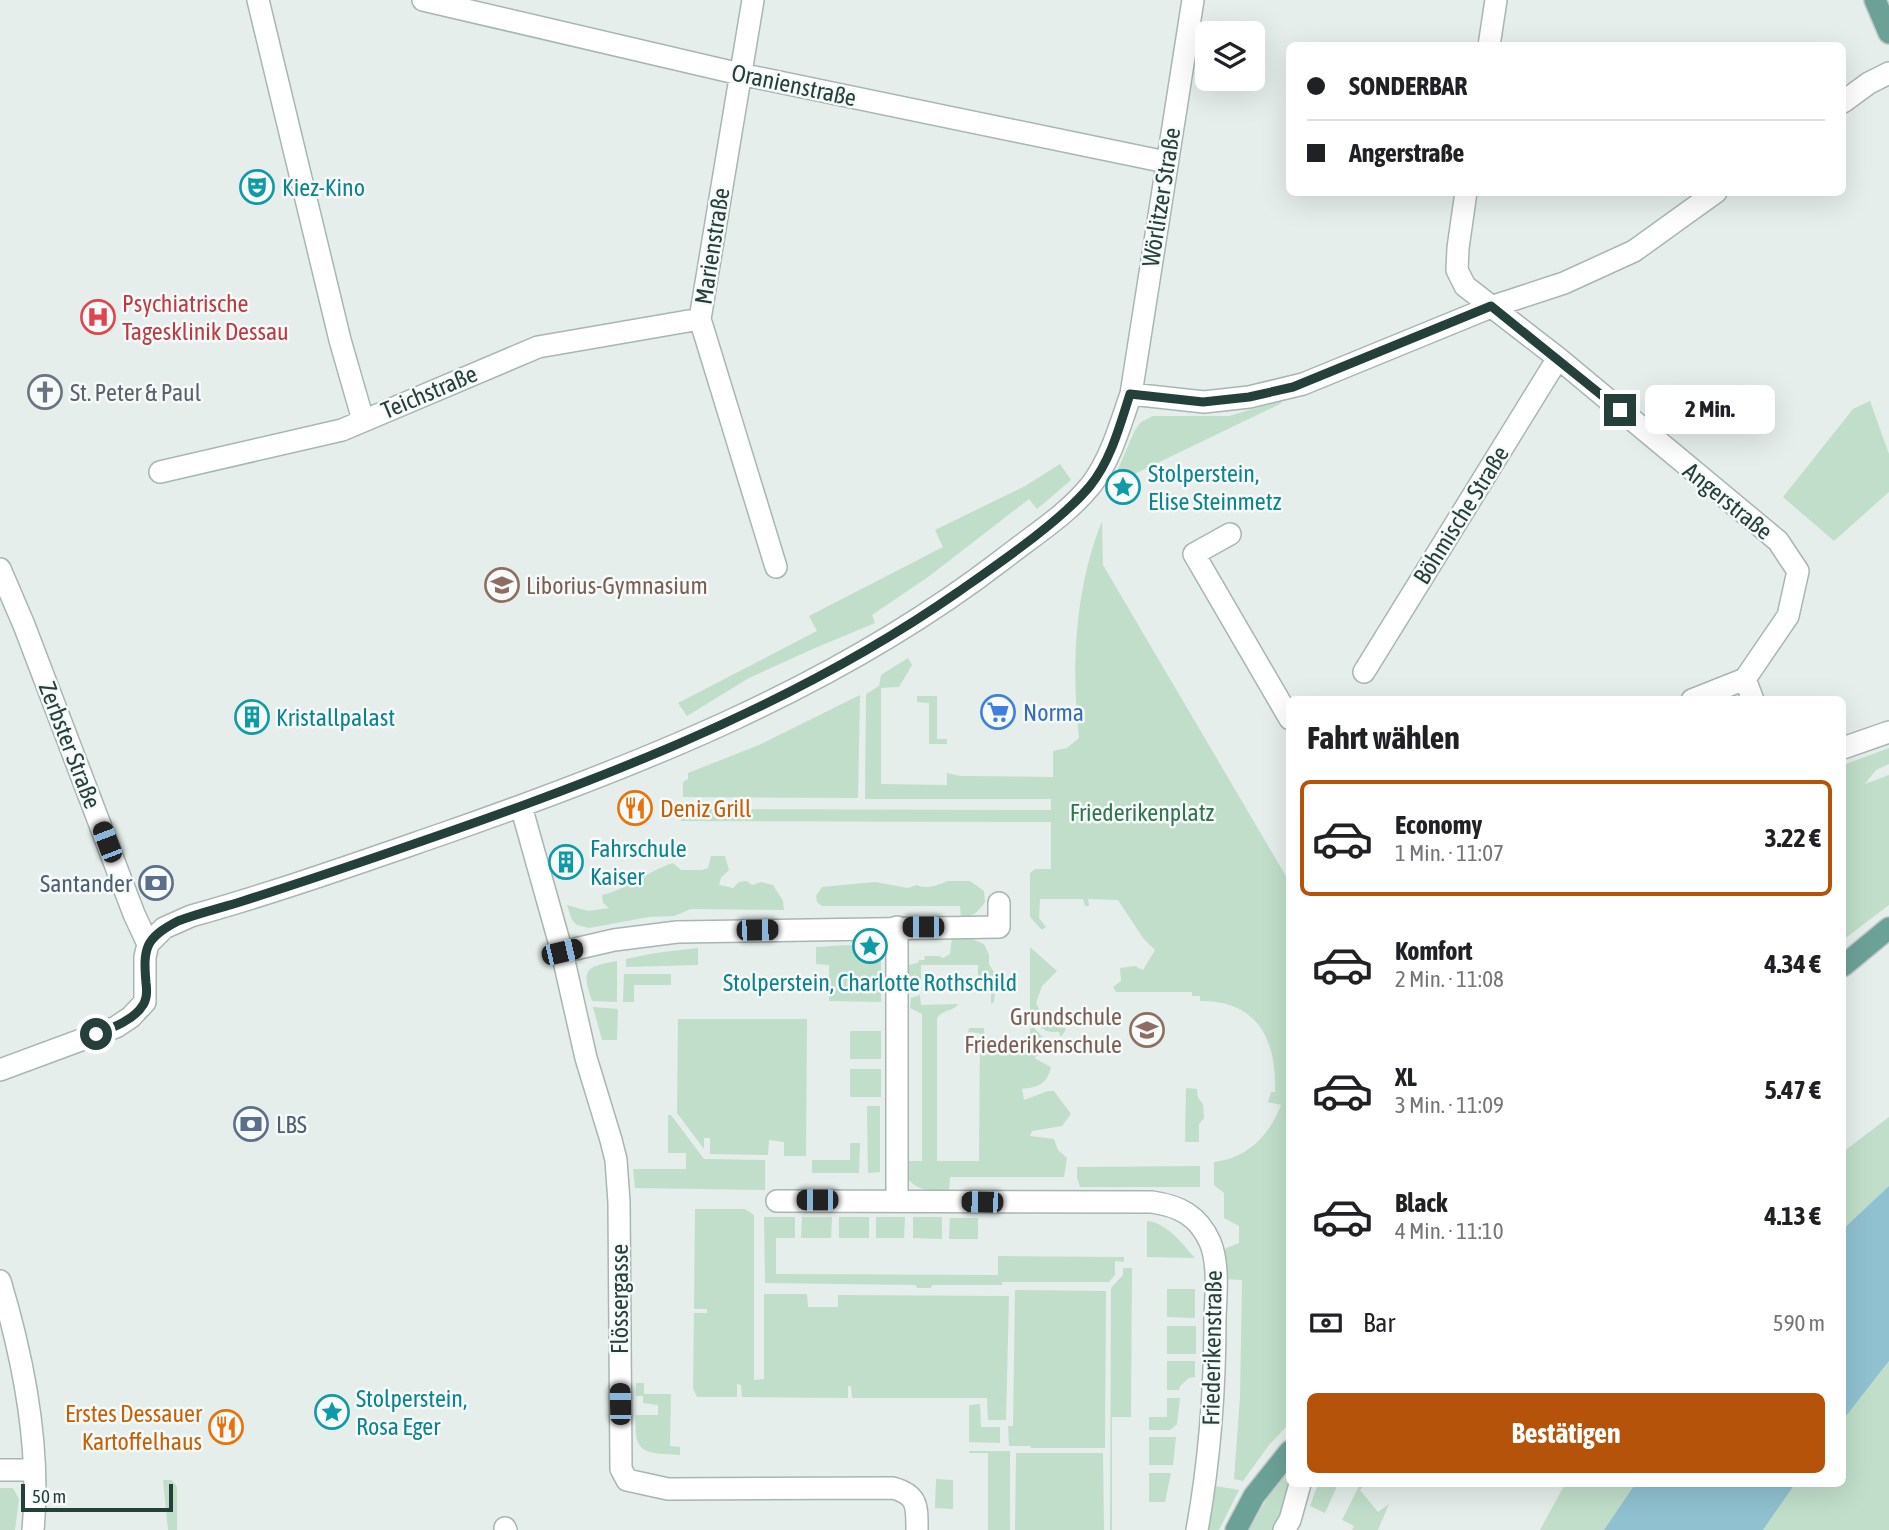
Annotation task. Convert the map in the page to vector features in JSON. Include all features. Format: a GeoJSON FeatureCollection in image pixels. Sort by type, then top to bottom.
{"type":"FeatureCollection","features":[{"type":"Feature","properties":{"kind":"main road"},"geometry":{"type":"LineString","coordinates":[[1875,0],[1889,33]]}},
{"type":"Feature","properties":{"kind":"main road"},"geometry":{"type":"LineString","coordinates":[[1846,964],[1889,928]]}},
{"type":"Feature","properties":{"kind":"main road"},"geometry":{"type":"LineString","coordinates":[[1236,1530],[1254,1496],[1286,1456]]}},
{"type":"Feature","properties":{"kind":"street"},"geometry":{"type":"LineString","coordinates":[[258,0],[340,340],[363,420]]}},
{"type":"Feature","properties":{"kind":"street","name":"Oranienstraße"},"geometry":{"type":"LineString","coordinates":[[423,0],[740,74],[1166,162]]}},
{"type":"Feature","properties":{"kind":"street","name":"Marienstraße"},"geometry":{"type":"LineString","coordinates":[[753,0],[700,319],[776,567]]}},
{"type":"Feature","properties":{"kind":"street","name":"Wörlitzer Straße"},"geometry":{"type":"LineString","coordinates":[[148,944],[164,928],[191,916],[353,865],[521,806],[693,738],[848,662],[906,628],[1046,526],[1091,485],[1115,441],[1130,394],[1193,0]]}},
{"type":"Feature","properties":{"kind":"street"},"geometry":{"type":"LineString","coordinates":[[1490,42],[1496,0]]}},
{"type":"Feature","properties":{"kind":"street"},"geometry":{"type":"LineString","coordinates":[[1846,100],[1889,73]]}},
{"type":"Feature","properties":{"kind":"street","name":"Angerstraße"},"geometry":{"type":"LineString","coordinates":[[1465,196],[1457,270],[1465,286],[1558,358],[1778,541],[1798,571],[1788,616],[1745,679]]}},
{"type":"Feature","properties":{"kind":"street"},"geometry":{"type":"LineString","coordinates":[[1130,394],[1203,402],[1249,397],[1293,387],[1491,306],[1564,283],[1634,251],[1710,196]]}},
{"type":"Feature","properties":{"kind":"street","name":"Teichstraße"},"geometry":{"type":"LineString","coordinates":[[160,472],[342,430],[538,347],[700,319]]}},
{"type":"Feature","properties":{"kind":"street","name":"Böhmische Straße"},"geometry":{"type":"LineString","coordinates":[[1364,672],[1558,358]]}},
{"type":"Feature","properties":{"kind":"street"},"geometry":{"type":"LineString","coordinates":[[1230,534],[1194,554],[1286,712]]}},
{"type":"Feature","properties":{"kind":"street","name":"Zerbster Straße"},"geometry":{"type":"LineString","coordinates":[[0,569],[148,944],[145,957],[145,1002],[131,1017],[116,1027],[0,1070]]}},
{"type":"Feature","properties":{"kind":"street"},"geometry":{"type":"LineString","coordinates":[[1702,696],[1745,679],[1751,696]]}},
{"type":"Feature","properties":{"kind":"street"},"geometry":{"type":"LineString","coordinates":[[1846,747],[1889,732]]}},
{"type":"Feature","properties":{"kind":"street","name":"Flössergasse"},"geometry":{"type":"LineString","coordinates":[[521,806],[562,952],[586,1058],[615,1160],[619,1202],[621,1469],[627,1480],[668,1489],[893,1488],[905,1492],[914,1500],[917,1530]]}},
{"type":"Feature","properties":{"kind":"street"},"geometry":{"type":"LineString","coordinates":[[562,952],[614,940],[677,932],[999,927],[999,903]]}},
{"type":"Feature","properties":{"kind":"street"},"geometry":{"type":"LineString","coordinates":[[897,927],[897,1201]]}},
{"type":"Feature","properties":{"kind":"street","name":"Friederikenstraße"},"geometry":{"type":"LineString","coordinates":[[777,1200],[1152,1202],[1178,1207],[1191,1216],[1211,1244],[1216,1297],[1212,1426],[1197,1530]]}},
{"type":"Feature","properties":{"kind":"street"},"geometry":{"type":"LineString","coordinates":[[0,1281],[13,1324],[33,1440],[33,1530]]}},
{"type":"Feature","properties":{"kind":"street"},"geometry":{"type":"LineString","coordinates":[[0,1470],[34,1470]]}},
{"type":"Feature","properties":{"kind":"street"},"geometry":{"type":"LineString","coordinates":[[1284,1530],[1290,1520],[1299,1487]]}},
{"type":"Feature","properties":{"kind":"green space"},"geometry":{"type":"Polygon","coordinates":[[[1283,400],[1280,404],[1120,481],[1115,476],[1135,430],[1141,422],[1153,416],[1229,416],[1283,400]]]}},
{"type":"Feature","properties":{"kind":"green space"},"geometry":{"type":"Polygon","coordinates":[[[1870,401],[1889,454],[1889,492],[1834,541],[1783,497],[1853,409],[1870,401]]]}},
{"type":"Feature","properties":{"kind":"green space"},"geometry":{"type":"Polygon","coordinates":[[[1060,464],[1071,480],[1037,509],[1029,499],[928,577],[872,615],[875,623],[749,678],[687,716],[678,703],[817,631],[809,616],[943,547],[935,530],[1025,486],[1060,464]]]}},
{"type":"Feature","properties":{"kind":"green space","name":"Friederikenplatz"},"geometry":{"type":"Polygon","coordinates":[[[1102,521],[1103,565],[1286,876],[1286,1427],[1269,1445],[1243,1481],[1234,1479],[1240,1397],[1242,1280],[1223,1279],[1224,1249],[1239,1243],[1239,1226],[1224,1218],[1224,1193],[1214,1185],[1214,1162],[1237,1156],[1255,1144],[1270,1126],[1281,1105],[1268,1102],[1271,1092],[1275,1092],[1275,1073],[1272,1056],[1260,1027],[1250,1016],[1236,1008],[1200,1001],[1200,996],[1192,996],[1192,992],[1116,992],[1113,987],[1121,981],[1120,968],[1135,966],[1143,970],[1155,950],[1143,938],[1118,900],[1088,899],[1089,906],[1085,906],[1083,899],[1040,899],[1039,918],[1046,927],[1042,930],[1030,917],[1030,873],[1035,869],[1051,869],[1051,822],[681,821],[682,809],[1051,810],[1051,799],[865,799],[866,694],[879,686],[881,675],[908,658],[912,665],[899,687],[881,688],[881,784],[947,785],[947,773],[960,776],[1053,777],[1053,751],[1067,748],[1079,738],[1075,683],[1077,628],[1093,547],[1102,521]]]}},
{"type":"Feature","properties":{"kind":"green space"},"geometry":{"type":"Polygon","coordinates":[[[860,695],[858,798],[683,797],[683,782],[688,779],[688,773],[759,745],[860,695]]]}},
{"type":"Feature","properties":{"kind":"green space"},"geometry":{"type":"Polygon","coordinates":[[[917,696],[937,696],[937,739],[947,739],[947,744],[929,744],[929,703],[917,702],[917,696]]]}},
{"type":"Feature","properties":{"kind":"green space"},"geometry":{"type":"Polygon","coordinates":[[[1889,748],[1889,764],[1876,770],[1865,784],[1889,775],[1889,905],[1846,938],[1846,764],[1889,748]]]}},
{"type":"Feature","properties":{"kind":"green space"},"geometry":{"type":"Polygon","coordinates":[[[711,856],[725,856],[729,870],[721,878],[719,885],[733,888],[739,882],[747,881],[752,885],[761,882],[773,885],[783,901],[784,910],[691,909],[674,916],[649,917],[589,928],[577,925],[572,920],[567,905],[588,911],[609,908],[603,903],[602,895],[621,889],[673,863],[681,870],[708,868],[711,856]]]}},
{"type":"Feature","properties":{"kind":"green space"},"geometry":{"type":"Polygon","coordinates":[[[948,881],[970,881],[984,891],[985,902],[975,913],[961,918],[960,906],[822,906],[817,902],[816,896],[822,887],[875,882],[908,888],[917,885],[932,886],[948,881]]]}},
{"type":"Feature","properties":{"kind":"green space"},"geometry":{"type":"Polygon","coordinates":[[[952,937],[967,937],[984,944],[989,955],[989,964],[996,976],[994,1002],[991,1004],[991,980],[978,980],[978,965],[921,965],[921,985],[908,981],[909,965],[924,960],[925,956],[943,958],[950,954],[952,937]]]}},
{"type":"Feature","properties":{"kind":"green space"},"geometry":{"type":"Polygon","coordinates":[[[852,945],[876,952],[881,958],[881,1002],[829,1001],[829,965],[816,964],[816,947],[852,945]]]}},
{"type":"Feature","properties":{"kind":"green space"},"geometry":{"type":"Polygon","coordinates":[[[1030,947],[1057,971],[1042,986],[1036,1003],[1043,1016],[1066,1029],[1061,1037],[1059,1032],[1043,1028],[1030,1016],[1030,947]]]}},
{"type":"Feature","properties":{"kind":"green space"},"geometry":{"type":"Polygon","coordinates":[[[698,948],[698,965],[626,967],[626,959],[698,948]]]}},
{"type":"Feature","properties":{"kind":"green space"},"geometry":{"type":"Polygon","coordinates":[[[617,961],[617,1002],[592,1001],[587,982],[588,971],[598,965],[617,961]]]}},
{"type":"Feature","properties":{"kind":"green space"},"geometry":{"type":"Polygon","coordinates":[[[624,974],[671,974],[671,985],[634,985],[634,1002],[623,1002],[624,974]]]}},
{"type":"Feature","properties":{"kind":"green space"},"geometry":{"type":"Polygon","coordinates":[[[920,995],[921,1005],[958,1004],[937,1018],[937,1161],[979,1161],[980,1033],[968,1032],[969,1028],[984,1028],[985,1046],[1030,1046],[1030,1029],[1033,1027],[1043,1037],[1039,1043],[1045,1050],[1034,1058],[1051,1067],[1047,1078],[1041,1084],[1022,1089],[1024,1100],[1054,1091],[1071,1114],[1062,1126],[1032,1131],[1030,1136],[1054,1139],[1058,1150],[1067,1158],[1064,1177],[950,1177],[949,1191],[922,1189],[908,1179],[906,1161],[922,1161],[922,1014],[910,1008],[911,998],[920,995]]]}},
{"type":"Feature","properties":{"kind":"green space"},"geometry":{"type":"Polygon","coordinates":[[[593,1007],[618,1009],[617,1040],[602,1040],[593,1007]]]}},
{"type":"Feature","properties":{"kind":"green space"},"geometry":{"type":"Polygon","coordinates":[[[678,1019],[807,1019],[806,1156],[784,1156],[784,1142],[769,1140],[768,1155],[710,1154],[710,1138],[704,1138],[704,1149],[677,1113],[678,1019]]]}},
{"type":"Feature","properties":{"kind":"green space"},"geometry":{"type":"Polygon","coordinates":[[[850,1031],[881,1031],[881,1059],[850,1059],[850,1031]]]}},
{"type":"Feature","properties":{"kind":"green space"},"geometry":{"type":"Polygon","coordinates":[[[850,1069],[881,1069],[881,1097],[850,1097],[850,1069]]]}},
{"type":"Feature","properties":{"kind":"green space"},"geometry":{"type":"Polygon","coordinates":[[[1186,1088],[1197,1089],[1198,1098],[1203,1104],[1204,1118],[1199,1124],[1199,1142],[1185,1142],[1186,1088]]]}},
{"type":"Feature","properties":{"kind":"green space"},"geometry":{"type":"Polygon","coordinates":[[[867,1106],[880,1106],[880,1172],[868,1173],[867,1106]]]}},
{"type":"Feature","properties":{"kind":"green space"},"geometry":{"type":"Polygon","coordinates":[[[668,1115],[671,1115],[704,1159],[765,1160],[765,1190],[635,1188],[633,1169],[686,1169],[686,1153],[668,1153],[668,1115]]]}},
{"type":"Feature","properties":{"kind":"green space"},"geometry":{"type":"Polygon","coordinates":[[[1889,1117],[1889,1186],[1846,1226],[1846,1150],[1889,1117]]]}},
{"type":"Feature","properties":{"kind":"green space"},"geometry":{"type":"Polygon","coordinates":[[[850,1143],[860,1143],[859,1173],[812,1173],[812,1160],[850,1160],[850,1143]]]}},
{"type":"Feature","properties":{"kind":"green space"},"geometry":{"type":"Polygon","coordinates":[[[1200,1166],[1200,1187],[1080,1187],[1077,1178],[1077,1167],[1200,1166]]]}},
{"type":"Feature","properties":{"kind":"green space"},"geometry":{"type":"Polygon","coordinates":[[[695,1209],[745,1209],[754,1215],[754,1380],[764,1379],[764,1294],[807,1294],[808,1307],[838,1307],[838,1295],[1009,1296],[1006,1420],[988,1420],[987,1398],[852,1398],[851,1386],[848,1386],[848,1398],[742,1397],[741,1385],[737,1384],[737,1397],[697,1397],[693,1388],[694,1313],[707,1313],[707,1309],[694,1309],[695,1209]]]}},
{"type":"Feature","properties":{"kind":"green space"},"geometry":{"type":"Polygon","coordinates":[[[764,1217],[795,1217],[795,1238],[776,1238],[776,1274],[998,1275],[998,1256],[1124,1257],[1124,1262],[1115,1261],[1115,1275],[1109,1282],[1002,1282],[1002,1285],[932,1285],[931,1288],[917,1288],[916,1285],[765,1283],[764,1217]]]}},
{"type":"Feature","properties":{"kind":"green space"},"geometry":{"type":"Polygon","coordinates":[[[802,1217],[832,1217],[831,1238],[801,1238],[802,1217]]]}},
{"type":"Feature","properties":{"kind":"green space"},"geometry":{"type":"Polygon","coordinates":[[[839,1217],[869,1217],[869,1238],[839,1238],[839,1217]]]}},
{"type":"Feature","properties":{"kind":"green space"},"geometry":{"type":"Polygon","coordinates":[[[876,1217],[905,1217],[904,1238],[876,1238],[876,1217]]]}},
{"type":"Feature","properties":{"kind":"green space"},"geometry":{"type":"Polygon","coordinates":[[[913,1217],[942,1217],[942,1239],[913,1238],[913,1217]]]}},
{"type":"Feature","properties":{"kind":"green space"},"geometry":{"type":"Polygon","coordinates":[[[950,1218],[978,1218],[978,1239],[949,1239],[950,1218]]]}},
{"type":"Feature","properties":{"kind":"green space"},"geometry":{"type":"Polygon","coordinates":[[[1147,1221],[1168,1230],[1195,1258],[1147,1257],[1147,1221]]]}},
{"type":"Feature","properties":{"kind":"green space"},"geometry":{"type":"Polygon","coordinates":[[[1123,1268],[1132,1268],[1131,1417],[1112,1417],[1110,1530],[1111,1288],[1123,1275],[1123,1268]]]}},
{"type":"Feature","properties":{"kind":"green space"},"geometry":{"type":"Polygon","coordinates":[[[1167,1289],[1195,1289],[1195,1318],[1167,1317],[1167,1289]]]}},
{"type":"Feature","properties":{"kind":"green space"},"geometry":{"type":"Polygon","coordinates":[[[1015,1290],[1106,1291],[1105,1448],[1009,1446],[1008,1426],[1013,1426],[1015,1290]]]}},
{"type":"Feature","properties":{"kind":"green space"},"geometry":{"type":"Polygon","coordinates":[[[1167,1326],[1196,1326],[1196,1354],[1167,1354],[1167,1326]]]}},
{"type":"Feature","properties":{"kind":"green space"},"geometry":{"type":"Polygon","coordinates":[[[1167,1361],[1195,1361],[1195,1377],[1189,1378],[1179,1390],[1167,1390],[1167,1361]]]}},
{"type":"Feature","properties":{"kind":"green space"},"geometry":{"type":"Polygon","coordinates":[[[1889,1361],[1889,1530],[1763,1530],[1793,1487],[1846,1487],[1846,1416],[1889,1361]]]}},
{"type":"Feature","properties":{"kind":"green space"},"geometry":{"type":"Polygon","coordinates":[[[636,1383],[644,1383],[644,1394],[671,1394],[670,1446],[680,1447],[680,1455],[649,1452],[639,1445],[636,1415],[658,1415],[658,1405],[643,1403],[643,1396],[636,1396],[636,1383]]]}},
{"type":"Feature","properties":{"kind":"green space"},"geometry":{"type":"Polygon","coordinates":[[[1167,1398],[1180,1398],[1177,1424],[1170,1430],[1149,1430],[1149,1417],[1167,1417],[1167,1398]]]}},
{"type":"Feature","properties":{"kind":"green space"},"geometry":{"type":"Polygon","coordinates":[[[980,1404],[981,1427],[1000,1427],[1000,1443],[969,1442],[969,1405],[980,1404]]]}},
{"type":"Feature","properties":{"kind":"green space"},"geometry":{"type":"Polygon","coordinates":[[[1149,1437],[1176,1437],[1173,1465],[1149,1465],[1149,1437]]]}},
{"type":"Feature","properties":{"kind":"green space"},"geometry":{"type":"Polygon","coordinates":[[[969,1451],[1010,1451],[1010,1530],[988,1530],[988,1453],[969,1451]]]}},
{"type":"Feature","properties":{"kind":"green space"},"geometry":{"type":"Polygon","coordinates":[[[1016,1453],[1103,1453],[1104,1530],[1015,1530],[1016,1453]]]}},
{"type":"Feature","properties":{"kind":"green space"},"geometry":{"type":"Polygon","coordinates":[[[1149,1473],[1171,1473],[1165,1502],[1149,1502],[1149,1473]]]}},
{"type":"Feature","properties":{"kind":"green space"},"geometry":{"type":"Polygon","coordinates":[[[1286,1474],[1286,1487],[1292,1487],[1275,1530],[1249,1530],[1268,1497],[1286,1474]]]}},
{"type":"Feature","properties":{"kind":"green space"},"geometry":{"type":"Polygon","coordinates":[[[936,1479],[953,1480],[953,1509],[935,1508],[936,1479]]]}},
{"type":"Feature","properties":{"kind":"green space"},"geometry":{"type":"Polygon","coordinates":[[[163,1480],[172,1480],[177,1487],[177,1530],[168,1530],[163,1480]]]}},
{"type":"Feature","properties":{"kind":"green space"},"geometry":{"type":"Polygon","coordinates":[[[1216,1486],[1239,1490],[1219,1530],[1207,1530],[1216,1486]]]}},
{"type":"Feature","properties":{"kind":"green space"},"geometry":{"type":"Polygon","coordinates":[[[1317,1487],[1337,1487],[1325,1513],[1310,1506],[1317,1487]]]}},
{"type":"Feature","properties":{"kind":"green space"},"geometry":{"type":"Polygon","coordinates":[[[1358,1487],[1362,1487],[1360,1490],[1378,1512],[1389,1504],[1378,1530],[1352,1530],[1354,1526],[1342,1520],[1358,1487]]]}},
{"type":"Feature","properties":{"kind":"green space"},"geometry":{"type":"Polygon","coordinates":[[[1563,1487],[1633,1487],[1604,1530],[1540,1530],[1563,1487]]]}},
{"type":"Feature","properties":{"kind":"green space"},"geometry":{"type":"Polygon","coordinates":[[[0,1488],[13,1488],[19,1499],[15,1530],[0,1530],[0,1488]]]}},
{"type":"Feature","properties":{"kind":"water"},"geometry":{"type":"Polygon","coordinates":[[[1889,1186],[1889,1361],[1846,1416],[1846,1226],[1889,1186]]]}},
{"type":"Feature","properties":{"kind":"water"},"geometry":{"type":"Polygon","coordinates":[[[1633,1487],[1793,1487],[1763,1530],[1604,1530],[1633,1487]]]}},
{"type":"Feature","properties":{"kind":"place","name":"Kiez-Kino"},"geometry":{"type":"Point","coordinates":[257,187]}},
{"type":"Feature","properties":{"kind":"place","name":"Psychiatrische Tagesklinik Dessau"},"geometry":{"type":"Point","coordinates":[98,317]}},
{"type":"Feature","properties":{"kind":"place","name":"St. Peter & Paul"},"geometry":{"type":"Point","coordinates":[45,392]}},
{"type":"Feature","properties":{"kind":"place","name":"Stolperstein, Elise Steinmetz"},"geometry":{"type":"Point","coordinates":[1123,487]}},
{"type":"Feature","properties":{"kind":"place","name":"Liborius-Gymnasium"},"geometry":{"type":"Point","coordinates":[502,585]}},
{"type":"Feature","properties":{"kind":"place","name":"Norma"},"geometry":{"type":"Point","coordinates":[998,712]}},
{"type":"Feature","properties":{"kind":"place","name":"Kristallpalast"},"geometry":{"type":"Point","coordinates":[252,717]}},
{"type":"Feature","properties":{"kind":"place","name":"Deniz Grill"},"geometry":{"type":"Point","coordinates":[635,808]}},
{"type":"Feature","properties":{"kind":"place","name":"Fahrschule Kaiser"},"geometry":{"type":"Point","coordinates":[566,862]}},
{"type":"Feature","properties":{"kind":"place","name":"Santander"},"geometry":{"type":"Point","coordinates":[156,883]}},
{"type":"Feature","properties":{"kind":"place","name":"Stolperstein, Charlotte Rothschild"},"geometry":{"type":"Point","coordinates":[870,946]}},
{"type":"Feature","properties":{"kind":"place","name":"Grundschule Friederikenschule"},"geometry":{"type":"Point","coordinates":[1147,1030]}},
{"type":"Feature","properties":{"kind":"place","name":"LBS"},"geometry":{"type":"Point","coordinates":[251,1124]}},
{"type":"Feature","properties":{"kind":"place","name":"Stolperstein, Rosa Eger"},"geometry":{"type":"Point","coordinates":[332,1412]}},
{"type":"Feature","properties":{"kind":"place","name":"Erstes Dessauer Kartoffelhaus"},"geometry":{"type":"Point","coordinates":[226,1427]}},
{"type":"Feature","properties":{"kind":"route"},"geometry":{"type":"LineString","coordinates":[[96,1034],[116,1027],[142,1007],[147,990],[145,957],[148,944],[164,928],[191,916],[521,806],[655,754],[848,662],[906,628],[1046,526],[1091,485],[1115,441],[1130,394],[1203,402],[1249,397],[1293,387],[1491,306],[1620,410]]}}]}
